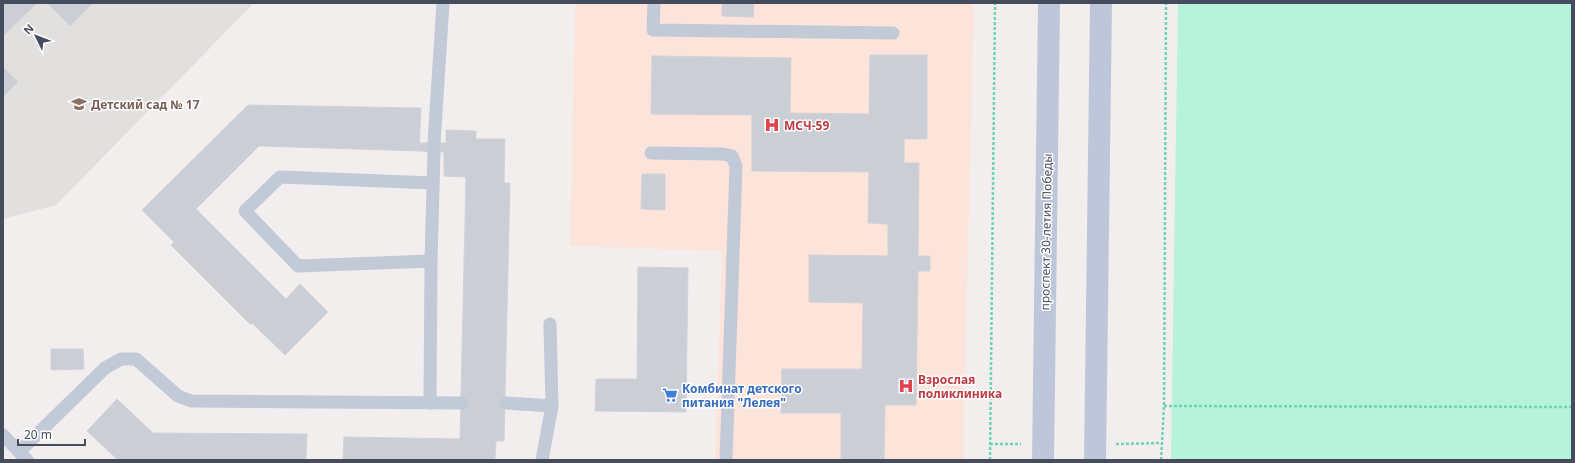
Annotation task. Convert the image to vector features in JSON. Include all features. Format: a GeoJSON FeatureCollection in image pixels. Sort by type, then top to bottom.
{"type":"FeatureCollection","features":[{"type":"Feature","properties":{"kind":"main road","name":"проспект 30-летия Победы"},"geometry":{"type":"LineString","coordinates":[[1043,460],[1049,3]]}},
{"type":"Feature","properties":{"kind":"main road"},"geometry":{"type":"LineString","coordinates":[[1095,460],[1101,3]]}},
{"type":"Feature","properties":{"kind":"lane"},"geometry":{"type":"LineString","coordinates":[[430,403],[431,262],[434,148],[443,3]]}},
{"type":"Feature","properties":{"kind":"lane"},"geometry":{"type":"LineString","coordinates":[[654,3],[653,30],[893,33]]}},
{"type":"Feature","properties":{"kind":"lane"},"geometry":{"type":"LineString","coordinates":[[651,153],[723,154],[732,156],[736,166],[726,460]]}},
{"type":"Feature","properties":{"kind":"lane"},"geometry":{"type":"LineString","coordinates":[[431,262],[298,266],[244,211],[280,177],[433,182]]}},
{"type":"Feature","properties":{"kind":"lane"},"geometry":{"type":"LineString","coordinates":[[542,460],[552,406],[550,324]]}},
{"type":"Feature","properties":{"kind":"lane"},"geometry":{"type":"LineString","coordinates":[[3,435],[23,456],[105,368],[121,359],[136,359],[178,396],[192,401],[462,403]]}},
{"type":"Feature","properties":{"kind":"lane"},"geometry":{"type":"LineString","coordinates":[[506,403],[552,406]]}},
{"type":"Feature","properties":{"kind":"path"},"geometry":{"type":"LineString","coordinates":[[990,460],[995,3]]}},
{"type":"Feature","properties":{"kind":"path"},"geometry":{"type":"LineString","coordinates":[[1161,460],[1164,406],[1166,3]]}},
{"type":"Feature","properties":{"kind":"path"},"geometry":{"type":"LineString","coordinates":[[1164,406],[1572,407]]}},
{"type":"Feature","properties":{"kind":"shaded area","name":"Детский сад № 17"},"geometry":{"type":"Polygon","coordinates":[[[3,3],[254,3],[56,205],[3,219],[3,3]]]}},
{"type":"Feature","properties":{"kind":"shaded area","name":"МСЧ-59"},"geometry":{"type":"Polygon","coordinates":[[[575,3],[974,3],[963,460],[715,460],[722,251],[570,246],[575,3]]]}},
{"type":"Feature","properties":{"kind":"green space"},"geometry":{"type":"Polygon","coordinates":[[[1178,3],[1572,3],[1572,460],[1171,460],[1178,3]]]}},
{"type":"Feature","properties":{"kind":"building"},"geometry":{"type":"Polygon","coordinates":[[[3,3],[37,3],[3,36],[3,3]]]}},
{"type":"Feature","properties":{"kind":"building"},"geometry":{"type":"Polygon","coordinates":[[[47,3],[93,3],[70,26],[47,3]]]}},
{"type":"Feature","properties":{"kind":"building"},"geometry":{"type":"Polygon","coordinates":[[[722,3],[754,3],[753,17],[722,16],[722,3]]]}},
{"type":"Feature","properties":{"kind":"building"},"geometry":{"type":"Polygon","coordinates":[[[870,55],[927,55],[927,139],[904,139],[904,163],[919,163],[918,256],[930,256],[930,271],[918,271],[916,405],[885,405],[884,460],[841,460],[841,413],[781,413],[782,369],[862,369],[863,303],[809,302],[809,255],[888,256],[888,224],[868,223],[869,172],[752,171],[752,115],[651,114],[652,56],[791,58],[790,113],[869,114],[870,55]]]}},
{"type":"Feature","properties":{"kind":"building"},"geometry":{"type":"Polygon","coordinates":[[[3,67],[18,82],[3,97],[3,67]]]}},
{"type":"Feature","properties":{"kind":"building"},"geometry":{"type":"Polygon","coordinates":[[[248,105],[421,108],[419,151],[259,146],[196,209],[286,299],[300,284],[328,312],[285,355],[252,323],[251,325],[171,245],[174,242],[142,210],[248,105]]]}},
{"type":"Feature","properties":{"kind":"building"},"geometry":{"type":"Polygon","coordinates":[[[446,130],[476,131],[476,139],[505,139],[504,183],[510,183],[504,441],[496,441],[495,460],[343,460],[344,437],[460,439],[466,177],[444,176],[444,152],[419,151],[419,143],[446,143],[446,130]]]}},
{"type":"Feature","properties":{"kind":"building"},"geometry":{"type":"Polygon","coordinates":[[[642,174],[665,174],[665,210],[641,209],[642,174]]]}},
{"type":"Feature","properties":{"kind":"building"},"geometry":{"type":"Polygon","coordinates":[[[638,267],[688,268],[686,412],[595,411],[596,379],[637,379],[638,267]]]}},
{"type":"Feature","properties":{"kind":"building"},"geometry":{"type":"Polygon","coordinates":[[[51,349],[83,349],[84,369],[51,370],[51,349]]]}},
{"type":"Feature","properties":{"kind":"building"},"geometry":{"type":"Polygon","coordinates":[[[117,399],[153,433],[307,434],[306,460],[118,460],[87,431],[117,399]]]}},
{"type":"Feature","properties":{"kind":"place","name":"Детский сад № 17"},"geometry":{"type":"Point","coordinates":[79,104]}},
{"type":"Feature","properties":{"kind":"place","name":"МСЧ-59"},"geometry":{"type":"Point","coordinates":[772,125]}},
{"type":"Feature","properties":{"kind":"place","name":"Взрослая поликлиника"},"geometry":{"type":"Point","coordinates":[906,386]}},
{"type":"Feature","properties":{"kind":"place","name":"Комбинат детского питания \"Лелея\""},"geometry":{"type":"Point","coordinates":[670,395]}}]}
